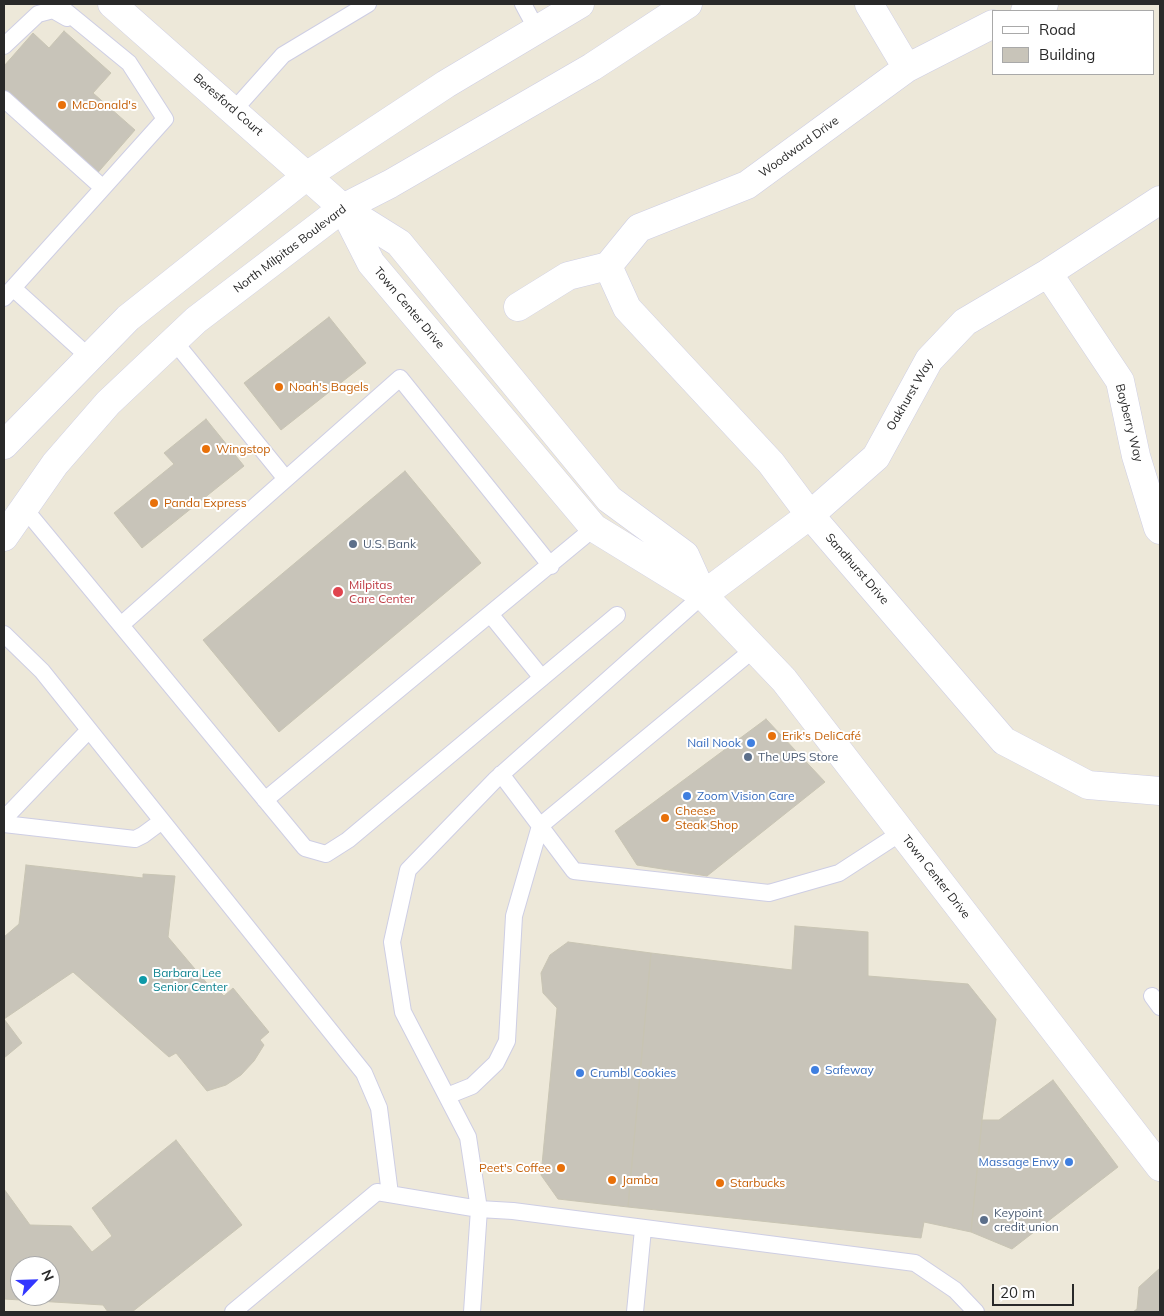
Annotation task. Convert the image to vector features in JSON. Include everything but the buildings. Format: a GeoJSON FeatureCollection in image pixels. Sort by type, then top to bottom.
{"type":"FeatureCollection","features":[{"type":"Feature","properties":{"kind":"street","name":"Beresford Court"},"geometry":{"type":"LineString","coordinates":[[112,4],[308,175],[343,208]]}},
{"type":"Feature","properties":{"kind":"street"},"geometry":{"type":"LineString","coordinates":[[4,445],[128,318],[308,175],[446,84],[580,4]]}},
{"type":"Feature","properties":{"kind":"street","name":"North Milpitas Boulevard"},"geometry":{"type":"LineString","coordinates":[[4,537],[55,464],[108,403],[196,320],[343,208],[390,184],[592,67],[688,4]]}},
{"type":"Feature","properties":{"kind":"street"},"geometry":{"type":"LineString","coordinates":[[869,4],[907,68]]}},
{"type":"Feature","properties":{"kind":"street"},"geometry":{"type":"LineString","coordinates":[[1029,10],[1044,4]]}},
{"type":"Feature","properties":{"kind":"street","name":"Woodward Drive"},"geometry":{"type":"LineString","coordinates":[[608,266],[639,228],[747,185],[907,68],[992,25]]}},
{"type":"Feature","properties":{"kind":"street","name":"Oakhurst Way"},"geometry":{"type":"LineString","coordinates":[[702,595],[810,515],[876,456],[929,360],[965,322],[1048,273],[1160,200]]}},
{"type":"Feature","properties":{"kind":"street","name":"Town Center Drive"},"geometry":{"type":"LineString","coordinates":[[343,208],[371,263],[594,528],[702,595],[784,680],[1160,1167]]}},
{"type":"Feature","properties":{"kind":"street","name":"Town Center Drive"},"geometry":{"type":"LineString","coordinates":[[343,208],[399,243],[609,499],[685,555],[702,595]]}},
{"type":"Feature","properties":{"kind":"street"},"geometry":{"type":"LineString","coordinates":[[518,308],[568,276],[608,266]]}},
{"type":"Feature","properties":{"kind":"street","name":"Sandhurst Drive"},"geometry":{"type":"LineString","coordinates":[[608,266],[627,308],[770,462],[810,515],[1004,741],[1088,786],[1160,791]]}},
{"type":"Feature","properties":{"kind":"street","name":"Bayberry Way"},"geometry":{"type":"LineString","coordinates":[[1048,273],[1120,381],[1136,456],[1160,530]]}},
{"type":"Feature","properties":{"kind":"lane"},"geometry":{"type":"LineString","coordinates":[[57,4],[129,63],[165,119],[8,293],[89,357]]}},
{"type":"Feature","properties":{"kind":"lane"},"geometry":{"type":"LineString","coordinates":[[234,110],[283,55],[368,4]]}},
{"type":"Feature","properties":{"kind":"lane"},"geometry":{"type":"LineString","coordinates":[[523,4],[537,30]]}},
{"type":"Feature","properties":{"kind":"lane"},"geometry":{"type":"LineString","coordinates":[[4,46],[38,14],[53,10],[91,32]]}},
{"type":"Feature","properties":{"kind":"lane"},"geometry":{"type":"LineString","coordinates":[[4,99],[103,188]]}},
{"type":"Feature","properties":{"kind":"lane"},"geometry":{"type":"LineString","coordinates":[[174,341],[286,479]]}},
{"type":"Feature","properties":{"kind":"lane"},"geometry":{"type":"LineString","coordinates":[[121,625],[400,378],[550,566]]}},
{"type":"Feature","properties":{"kind":"lane"},"geometry":{"type":"LineString","coordinates":[[24,508],[305,848],[326,854],[343,843],[617,615]]}},
{"type":"Feature","properties":{"kind":"lane"},"geometry":{"type":"LineString","coordinates":[[265,800],[594,528]]}},
{"type":"Feature","properties":{"kind":"lane"},"geometry":{"type":"LineString","coordinates":[[472,1312],[479,1208],[468,1137],[403,1012],[392,942],[408,870],[501,774],[702,595]]}},
{"type":"Feature","properties":{"kind":"lane"},"geometry":{"type":"LineString","coordinates":[[490,614],[542,678]]}},
{"type":"Feature","properties":{"kind":"lane"},"geometry":{"type":"LineString","coordinates":[[4,634],[42,671],[364,1073],[379,1108],[390,1194]]}},
{"type":"Feature","properties":{"kind":"lane"},"geometry":{"type":"LineString","coordinates":[[447,1096],[472,1086],[496,1063],[507,1041],[514,916],[540,826],[754,648]]}},
{"type":"Feature","properties":{"kind":"lane"},"geometry":{"type":"LineString","coordinates":[[4,819],[89,730]]}},
{"type":"Feature","properties":{"kind":"lane"},"geometry":{"type":"LineString","coordinates":[[501,774],[574,872],[769,893],[839,873],[902,832]]}},
{"type":"Feature","properties":{"kind":"lane"},"geometry":{"type":"LineString","coordinates":[[4,824],[135,839],[162,821]]}},
{"type":"Feature","properties":{"kind":"lane"},"geometry":{"type":"LineString","coordinates":[[233,1312],[377,1192],[479,1208],[915,1263],[955,1290],[976,1312]]}},
{"type":"Feature","properties":{"kind":"lane"},"geometry":{"type":"LineString","coordinates":[[635,1312],[643,1229]]}},
{"type":"Feature","properties":{"kind":"place","name":"McDonald's"},"geometry":{"type":"Point","coordinates":[62,105]}},
{"type":"Feature","properties":{"kind":"place","name":"Noah's Bagels"},"geometry":{"type":"Point","coordinates":[279,387]}},
{"type":"Feature","properties":{"kind":"place","name":"Wingstop"},"geometry":{"type":"Point","coordinates":[206,449]}},
{"type":"Feature","properties":{"kind":"place","name":"Panda Express"},"geometry":{"type":"Point","coordinates":[154,503]}},
{"type":"Feature","properties":{"kind":"place","name":"U.S. Bank"},"geometry":{"type":"Point","coordinates":[353,544]}},
{"type":"Feature","properties":{"kind":"place","name":"Milpitas Care Center"},"geometry":{"type":"Point","coordinates":[338,592]}},
{"type":"Feature","properties":{"kind":"place","name":"Erik's DeliCafé"},"geometry":{"type":"Point","coordinates":[772,736]}},
{"type":"Feature","properties":{"kind":"place","name":"Nail Nook"},"geometry":{"type":"Point","coordinates":[751,743]}},
{"type":"Feature","properties":{"kind":"place","name":"The UPS Store"},"geometry":{"type":"Point","coordinates":[748,757]}},
{"type":"Feature","properties":{"kind":"place","name":"Zoom Vision Care"},"geometry":{"type":"Point","coordinates":[687,796]}},
{"type":"Feature","properties":{"kind":"place","name":"Cheese Steak Shop"},"geometry":{"type":"Point","coordinates":[665,818]}},
{"type":"Feature","properties":{"kind":"place","name":"Barbara Lee Senior Center"},"geometry":{"type":"Point","coordinates":[143,980]}},
{"type":"Feature","properties":{"kind":"place","name":"Safeway"},"geometry":{"type":"Point","coordinates":[815,1070]}},
{"type":"Feature","properties":{"kind":"place","name":"Crumbl Cookies"},"geometry":{"type":"Point","coordinates":[580,1073]}},
{"type":"Feature","properties":{"kind":"place","name":"Massage Envy"},"geometry":{"type":"Point","coordinates":[1069,1162]}},
{"type":"Feature","properties":{"kind":"place","name":"Peet's Coffee"},"geometry":{"type":"Point","coordinates":[561,1168]}},
{"type":"Feature","properties":{"kind":"place","name":"Jamba"},"geometry":{"type":"Point","coordinates":[612,1180]}},
{"type":"Feature","properties":{"kind":"place","name":"Starbucks"},"geometry":{"type":"Point","coordinates":[720,1183]}},
{"type":"Feature","properties":{"kind":"place","name":"Keypoint credit union"},"geometry":{"type":"Point","coordinates":[984,1220]}}]}
